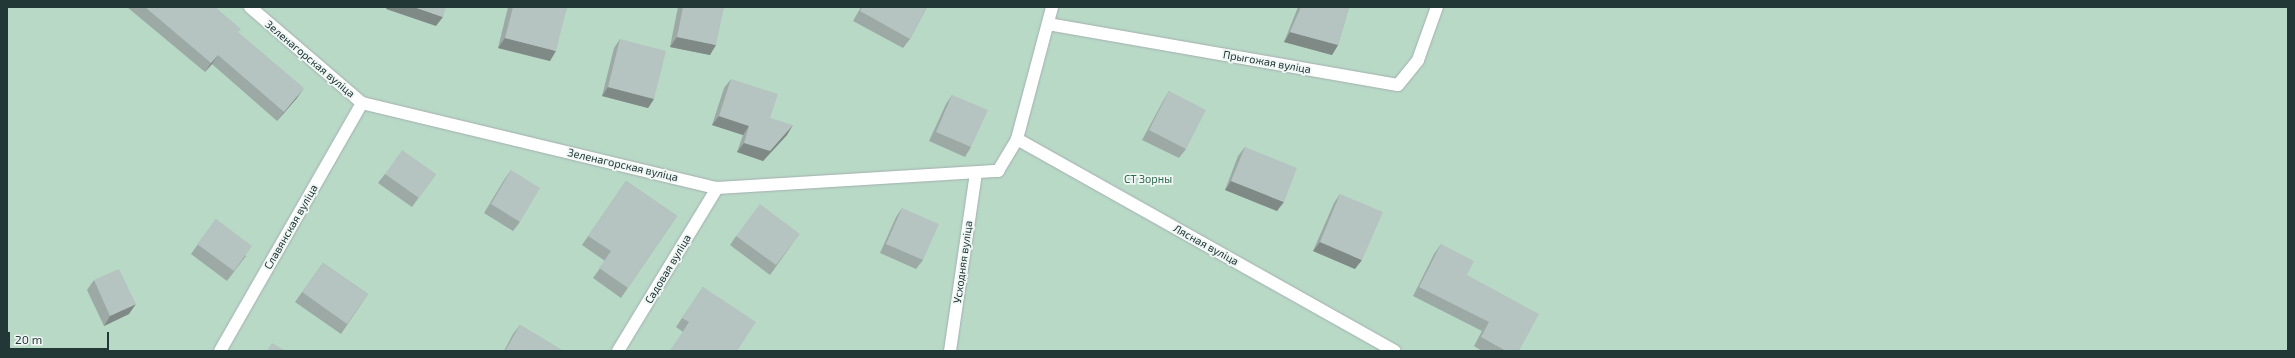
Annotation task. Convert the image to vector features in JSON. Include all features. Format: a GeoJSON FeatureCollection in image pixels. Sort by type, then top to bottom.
{"type":"FeatureCollection","features":[{"type":"Feature","properties":{"kind":"street","name":"Зеленагорская вуліца"},"geometry":{"type":"LineString","coordinates":[[250,7],[362,103],[717,188],[998,171],[1017,139]]}},
{"type":"Feature","properties":{"kind":"street"},"geometry":{"type":"LineString","coordinates":[[1017,139],[1052,7]]}},
{"type":"Feature","properties":{"kind":"street","name":"Прыгожая вуліца"},"geometry":{"type":"LineString","coordinates":[[1048,24],[1398,85],[1418,60],[1437,7]]}},
{"type":"Feature","properties":{"kind":"street","name":"Славянская вуліца"},"geometry":{"type":"LineString","coordinates":[[220,351],[362,103]]}},
{"type":"Feature","properties":{"kind":"street","name":"Лясная вуліца"},"geometry":{"type":"LineString","coordinates":[[1017,139],[1395,351]]}},
{"type":"Feature","properties":{"kind":"street","name":"Усходняя вуліца"},"geometry":{"type":"LineString","coordinates":[[950,351],[976,173]]}},
{"type":"Feature","properties":{"kind":"street","name":"Садовая вуліца"},"geometry":{"type":"LineString","coordinates":[[618,351],[717,188]]}},
{"type":"Feature","properties":{"kind":"green space","name":"СТ Зорны"},"geometry":{"type":"Polygon","coordinates":[[[7,7],[2288,7],[2288,351],[7,351],[7,7]]]}},
{"type":"Feature","properties":{"kind":"building"},"geometry":{"type":"Polygon","coordinates":[[[145,7],[215,7],[241,29],[238,32],[304,88],[284,112],[218,55],[211,63],[145,7]]]}},
{"type":"Feature","properties":{"kind":"building"},"geometry":{"type":"Polygon","coordinates":[[[414,7],[446,7],[443,17],[414,7]]]}},
{"type":"Feature","properties":{"kind":"building"},"geometry":{"type":"Polygon","coordinates":[[[513,7],[567,7],[556,51],[505,38],[513,7]]]}},
{"type":"Feature","properties":{"kind":"building"},"geometry":{"type":"Polygon","coordinates":[[[683,7],[724,7],[716,45],[677,37],[683,7]]]}},
{"type":"Feature","properties":{"kind":"building"},"geometry":{"type":"Polygon","coordinates":[[[862,7],[927,7],[910,39],[860,11],[862,7]]]}},
{"type":"Feature","properties":{"kind":"building"},"geometry":{"type":"Polygon","coordinates":[[[1301,7],[1349,7],[1338,45],[1290,32],[1301,7]]]}},
{"type":"Feature","properties":{"kind":"building"},"geometry":{"type":"Polygon","coordinates":[[[620,39],[666,51],[654,99],[608,87],[620,39]]]}},
{"type":"Feature","properties":{"kind":"building"},"geometry":{"type":"Polygon","coordinates":[[[731,79],[778,94],[770,118],[793,125],[770,151],[744,143],[749,126],[719,116],[731,79]]]}},
{"type":"Feature","properties":{"kind":"building"},"geometry":{"type":"Polygon","coordinates":[[[1169,91],[1206,110],[1186,149],[1149,130],[1169,91]]]}},
{"type":"Feature","properties":{"kind":"building"},"geometry":{"type":"Polygon","coordinates":[[[952,95],[988,110],[971,147],[936,132],[952,95]]]}},
{"type":"Feature","properties":{"kind":"building"},"geometry":{"type":"Polygon","coordinates":[[[1245,147],[1297,168],[1284,202],[1231,181],[1245,147]]]}},
{"type":"Feature","properties":{"kind":"building"},"geometry":{"type":"Polygon","coordinates":[[[402,150],[436,174],[419,198],[385,174],[402,150]]]}},
{"type":"Feature","properties":{"kind":"building"},"geometry":{"type":"Polygon","coordinates":[[[511,170],[540,188],[520,222],[491,204],[511,170]]]}},
{"type":"Feature","properties":{"kind":"building"},"geometry":{"type":"Polygon","coordinates":[[[626,181],[677,216],[628,288],[599,268],[611,251],[588,236],[626,181]]]}},
{"type":"Feature","properties":{"kind":"building"},"geometry":{"type":"Polygon","coordinates":[[[1340,194],[1383,212],[1362,260],[1320,242],[1340,194]]]}},
{"type":"Feature","properties":{"kind":"building"},"geometry":{"type":"Polygon","coordinates":[[[760,204],[800,234],[776,265],[736,236],[760,204]]]}},
{"type":"Feature","properties":{"kind":"building"},"geometry":{"type":"Polygon","coordinates":[[[902,208],[939,224],[923,260],[886,244],[902,208]]]}},
{"type":"Feature","properties":{"kind":"building"},"geometry":{"type":"Polygon","coordinates":[[[216,219],[252,246],[234,271],[197,244],[216,219]]]}},
{"type":"Feature","properties":{"kind":"building"},"geometry":{"type":"Polygon","coordinates":[[[1441,244],[1474,261],[1467,275],[1539,314],[1519,351],[1506,351],[1481,337],[1489,322],[1419,287],[1441,244]]]}},
{"type":"Feature","properties":{"kind":"building"},"geometry":{"type":"Polygon","coordinates":[[[323,263],[368,294],[347,324],[302,292],[323,263]]]}},
{"type":"Feature","properties":{"kind":"building"},"geometry":{"type":"Polygon","coordinates":[[[119,269],[136,304],[110,316],[94,280],[119,269]]]}},
{"type":"Feature","properties":{"kind":"building"},"geometry":{"type":"Polygon","coordinates":[[[703,287],[756,322],[737,351],[670,351],[689,322],[682,318],[703,287]]]}},
{"type":"Feature","properties":{"kind":"building"},"geometry":{"type":"Polygon","coordinates":[[[520,325],[563,351],[505,351],[520,325]]]}},
{"type":"Feature","properties":{"kind":"building"},"geometry":{"type":"Polygon","coordinates":[[[272,343],[286,351],[267,351],[272,343]]]}}]}
